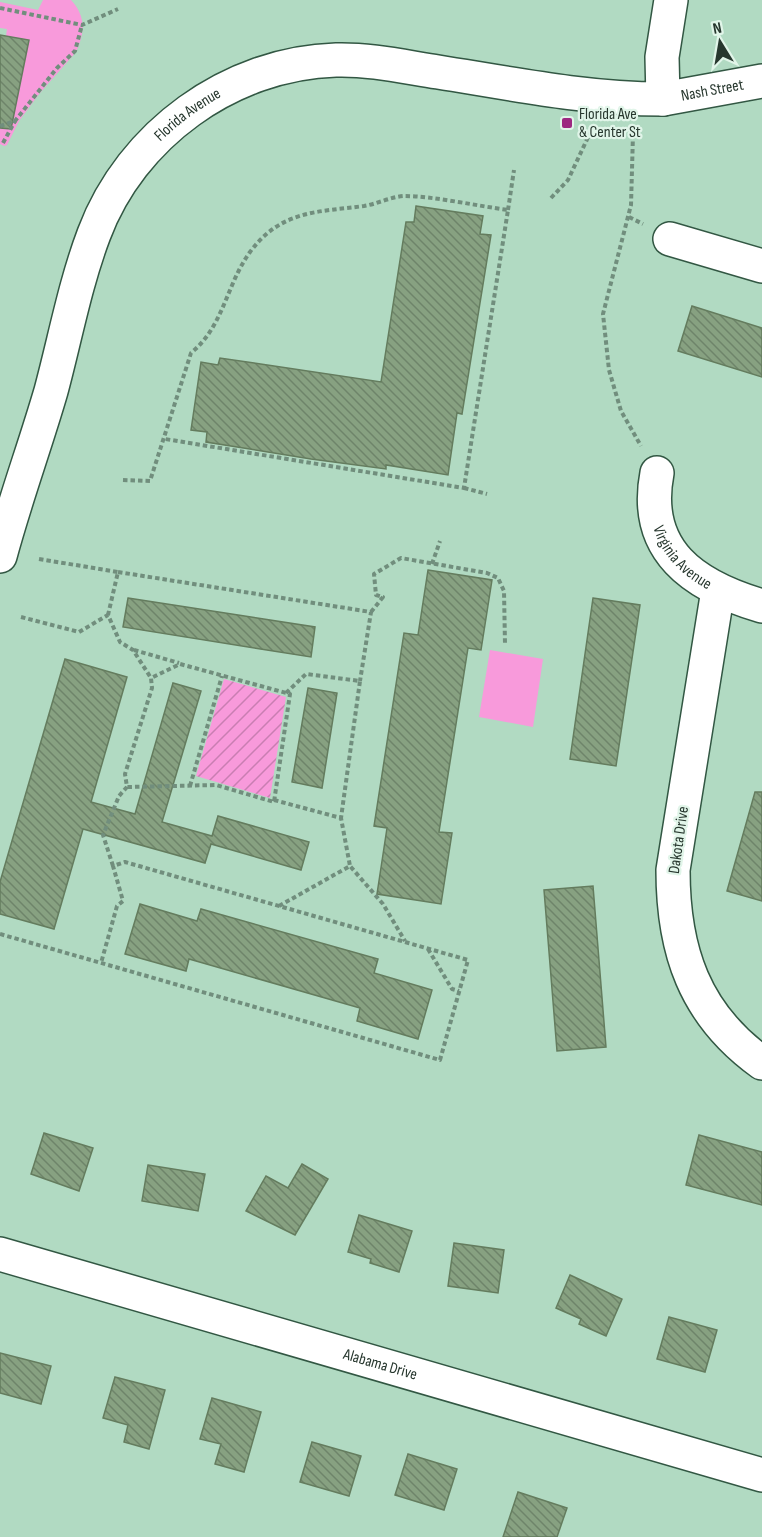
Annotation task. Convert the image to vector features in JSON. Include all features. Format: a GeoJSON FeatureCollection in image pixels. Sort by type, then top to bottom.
{"type":"FeatureCollection","features":[{"type":"Feature","properties":{"kind":"street"},"geometry":{"type":"LineString","coordinates":[[663,99],[662,57],[671,0]]}},
{"type":"Feature","properties":{"kind":"street","name":"Florida Avenue"},"geometry":{"type":"LineString","coordinates":[[0,556],[13,508],[35,449],[94,234],[112,195],[136,159],[167,128],[210,95],[291,65],[336,60],[381,63],[612,99],[663,99]]}},
{"type":"Feature","properties":{"kind":"street","name":"Nash Street"},"geometry":{"type":"LineString","coordinates":[[663,99],[762,81]]}},
{"type":"Feature","properties":{"kind":"street"},"geometry":{"type":"LineString","coordinates":[[670,239],[762,266]]}},
{"type":"Feature","properties":{"kind":"street","name":"Virginia Avenue"},"geometry":{"type":"LineString","coordinates":[[657,473],[652,498],[655,521],[664,544],[681,563],[718,590],[762,606]]}},
{"type":"Feature","properties":{"kind":"street","name":"Dakota Drive"},"geometry":{"type":"LineString","coordinates":[[718,590],[673,870],[673,910],[682,954],[698,990],[717,1021],[745,1051],[762,1063]]}},
{"type":"Feature","properties":{"kind":"street","name":"Alabama Drive"},"geometry":{"type":"LineString","coordinates":[[0,1254],[762,1475]]}},
{"type":"Feature","properties":{"kind":"path"},"geometry":{"type":"LineString","coordinates":[[0,8],[82,25],[118,9]]}},
{"type":"Feature","properties":{"kind":"path"},"geometry":{"type":"LineString","coordinates":[[3,143],[15,121],[57,68],[75,51],[82,25]]}},
{"type":"Feature","properties":{"kind":"path"},"geometry":{"type":"LineString","coordinates":[[0,126],[15,121]]}},
{"type":"Feature","properties":{"kind":"path"},"geometry":{"type":"LineString","coordinates":[[550,198],[568,180],[590,133]]}},
{"type":"Feature","properties":{"kind":"path"},"geometry":{"type":"LineString","coordinates":[[633,134],[631,205],[603,314],[606,357],[621,411],[657,473]]}},
{"type":"Feature","properties":{"kind":"path"},"geometry":{"type":"LineString","coordinates":[[464,488],[514,170]]}},
{"type":"Feature","properties":{"kind":"path"},"geometry":{"type":"LineString","coordinates":[[123,480],[150,481],[191,353],[206,340],[224,310],[234,278],[265,235],[289,219],[318,210],[366,206],[404,196],[508,210]]}},
{"type":"Feature","properties":{"kind":"path"},"geometry":{"type":"LineString","coordinates":[[165,440],[464,488],[487,494]]}},
{"type":"Feature","properties":{"kind":"path"},"geometry":{"type":"LineString","coordinates":[[432,564],[440,541]]}},
{"type":"Feature","properties":{"kind":"path"},"geometry":{"type":"LineString","coordinates":[[406,942],[383,904],[350,866],[340,818],[371,612],[383,597],[376,596],[374,574],[401,558],[498,578],[504,591],[505,644]]}},
{"type":"Feature","properties":{"kind":"path"},"geometry":{"type":"LineString","coordinates":[[39,559],[371,612]]}},
{"type":"Feature","properties":{"kind":"path"},"geometry":{"type":"LineString","coordinates":[[118,573],[108,615],[120,642],[133,650],[290,694],[274,800]]}},
{"type":"Feature","properties":{"kind":"path"},"geometry":{"type":"LineString","coordinates":[[21,617],[79,632],[108,615]]}},
{"type":"Feature","properties":{"kind":"path"},"geometry":{"type":"LineString","coordinates":[[127,787],[125,774],[152,688],[151,678],[133,650]]}},
{"type":"Feature","properties":{"kind":"path"},"geometry":{"type":"LineString","coordinates":[[151,678],[180,664]]}},
{"type":"Feature","properties":{"kind":"path"},"geometry":{"type":"LineString","coordinates":[[285,693],[306,675],[360,681]]}},
{"type":"Feature","properties":{"kind":"path"},"geometry":{"type":"LineString","coordinates":[[190,786],[222,676]]}},
{"type":"Feature","properties":{"kind":"path"},"geometry":{"type":"LineString","coordinates":[[101,963],[117,906],[123,901],[103,835],[119,796],[127,787],[216,786],[340,818]]}},
{"type":"Feature","properties":{"kind":"path"},"geometry":{"type":"LineString","coordinates":[[0,934],[440,1060],[468,960],[125,862],[113,866]]}},
{"type":"Feature","properties":{"kind":"path"},"geometry":{"type":"LineString","coordinates":[[278,906],[350,866]]}},
{"type":"Feature","properties":{"kind":"path"},"geometry":{"type":"LineString","coordinates":[[428,949],[452,989],[459,991]]}},
{"type":"Feature","properties":{"kind":"shaded area"},"geometry":{"type":"Polygon","coordinates":[[[43,0],[71,0],[82,18],[81,38],[76,52],[39,94],[19,121],[7,145],[4,146],[0,144],[0,107],[28,40],[6,36],[7,29],[0,28],[0,2],[38,10],[43,0]]]}},
{"type":"Feature","properties":{"kind":"shaded area"},"geometry":{"type":"Polygon","coordinates":[[[490,650],[543,659],[533,727],[479,717],[490,650]]]}},
{"type":"Feature","properties":{"kind":"shaded area"},"geometry":{"type":"Polygon","coordinates":[[[224,679],[286,697],[270,798],[196,776],[224,679]]]}},
{"type":"Feature","properties":{"kind":"building"},"geometry":{"type":"Polygon","coordinates":[[[0,35],[29,40],[11,129],[0,128],[0,35]]]}},
{"type":"Feature","properties":{"kind":"building"},"geometry":{"type":"Polygon","coordinates":[[[416,206],[483,216],[480,234],[491,235],[462,414],[457,413],[448,475],[386,465],[386,469],[311,459],[206,442],[207,432],[191,430],[201,362],[218,365],[220,358],[381,382],[406,222],[414,222],[416,206]]]}},
{"type":"Feature","properties":{"kind":"building"},"geometry":{"type":"Polygon","coordinates":[[[692,306],[762,328],[762,377],[678,351],[692,306]]]}},
{"type":"Feature","properties":{"kind":"building"},"geometry":{"type":"Polygon","coordinates":[[[428,570],[492,580],[481,650],[468,648],[439,832],[452,833],[441,904],[377,894],[387,828],[374,826],[404,633],[418,635],[428,570]]]}},
{"type":"Feature","properties":{"kind":"building"},"geometry":{"type":"Polygon","coordinates":[[[128,598],[315,627],[311,657],[123,627],[128,598]]]}},
{"type":"Feature","properties":{"kind":"building"},"geometry":{"type":"Polygon","coordinates":[[[593,598],[640,605],[616,766],[570,759],[593,598]]]}},
{"type":"Feature","properties":{"kind":"building"},"geometry":{"type":"Polygon","coordinates":[[[65,659],[127,677],[91,802],[135,814],[173,683],[201,691],[162,822],[212,836],[218,816],[309,842],[301,870],[211,844],[205,863],[83,829],[54,929],[0,914],[0,882],[65,659]]]}},
{"type":"Feature","properties":{"kind":"building"},"geometry":{"type":"Polygon","coordinates":[[[308,688],[337,693],[322,788],[292,782],[308,688]]]}},
{"type":"Feature","properties":{"kind":"building"},"geometry":{"type":"Polygon","coordinates":[[[755,792],[762,792],[762,901],[727,891],[755,792]]]}},
{"type":"Feature","properties":{"kind":"building"},"geometry":{"type":"Polygon","coordinates":[[[593,886],[606,1047],[557,1051],[544,890],[593,886]]]}},
{"type":"Feature","properties":{"kind":"building"},"geometry":{"type":"Polygon","coordinates":[[[140,904],[197,921],[201,909],[378,959],[374,973],[432,990],[418,1039],[357,1021],[360,1008],[189,959],[186,971],[125,954],[140,904]]]}},
{"type":"Feature","properties":{"kind":"building"},"geometry":{"type":"Polygon","coordinates":[[[44,1133],[93,1148],[79,1191],[31,1174],[44,1133]]]}},
{"type":"Feature","properties":{"kind":"building"},"geometry":{"type":"Polygon","coordinates":[[[699,1135],[762,1152],[762,1205],[686,1185],[699,1135]]]}},
{"type":"Feature","properties":{"kind":"building"},"geometry":{"type":"Polygon","coordinates":[[[302,1164],[328,1179],[295,1235],[246,1211],[266,1176],[288,1188],[302,1164]]]}},
{"type":"Feature","properties":{"kind":"building"},"geometry":{"type":"Polygon","coordinates":[[[148,1165],[205,1174],[198,1211],[142,1201],[148,1165]]]}},
{"type":"Feature","properties":{"kind":"building"},"geometry":{"type":"Polygon","coordinates":[[[359,1215],[412,1231],[399,1272],[370,1263],[371,1259],[348,1252],[359,1215]]]}},
{"type":"Feature","properties":{"kind":"building"},"geometry":{"type":"Polygon","coordinates":[[[454,1243],[504,1250],[498,1293],[448,1286],[454,1243]]]}},
{"type":"Feature","properties":{"kind":"building"},"geometry":{"type":"Polygon","coordinates":[[[570,1275],[622,1299],[606,1336],[579,1324],[581,1319],[556,1308],[570,1275]]]}},
{"type":"Feature","properties":{"kind":"building"},"geometry":{"type":"Polygon","coordinates":[[[669,1317],[717,1330],[705,1372],[657,1359],[669,1317]]]}},
{"type":"Feature","properties":{"kind":"building"},"geometry":{"type":"Polygon","coordinates":[[[0,1353],[51,1366],[41,1404],[0,1393],[0,1353]]]}},
{"type":"Feature","properties":{"kind":"building"},"geometry":{"type":"Polygon","coordinates":[[[115,1377],[165,1390],[149,1449],[124,1442],[128,1425],[103,1418],[115,1377]]]}},
{"type":"Feature","properties":{"kind":"building"},"geometry":{"type":"Polygon","coordinates":[[[212,1398],[261,1412],[244,1472],[215,1464],[221,1444],[200,1439],[212,1398]]]}},
{"type":"Feature","properties":{"kind":"building"},"geometry":{"type":"Polygon","coordinates":[[[312,1442],[361,1456],[349,1496],[300,1482],[312,1442]]]}},
{"type":"Feature","properties":{"kind":"building"},"geometry":{"type":"Polygon","coordinates":[[[408,1454],[457,1469],[444,1510],[395,1495],[408,1454]]]}},
{"type":"Feature","properties":{"kind":"building"},"geometry":{"type":"Polygon","coordinates":[[[518,1492],[567,1508],[557,1537],[503,1537],[518,1492]]]}},
{"type":"Feature","properties":{"kind":"place","name":"Florida Ave & Center St"},"geometry":{"type":"Point","coordinates":[567,123]}}]}
